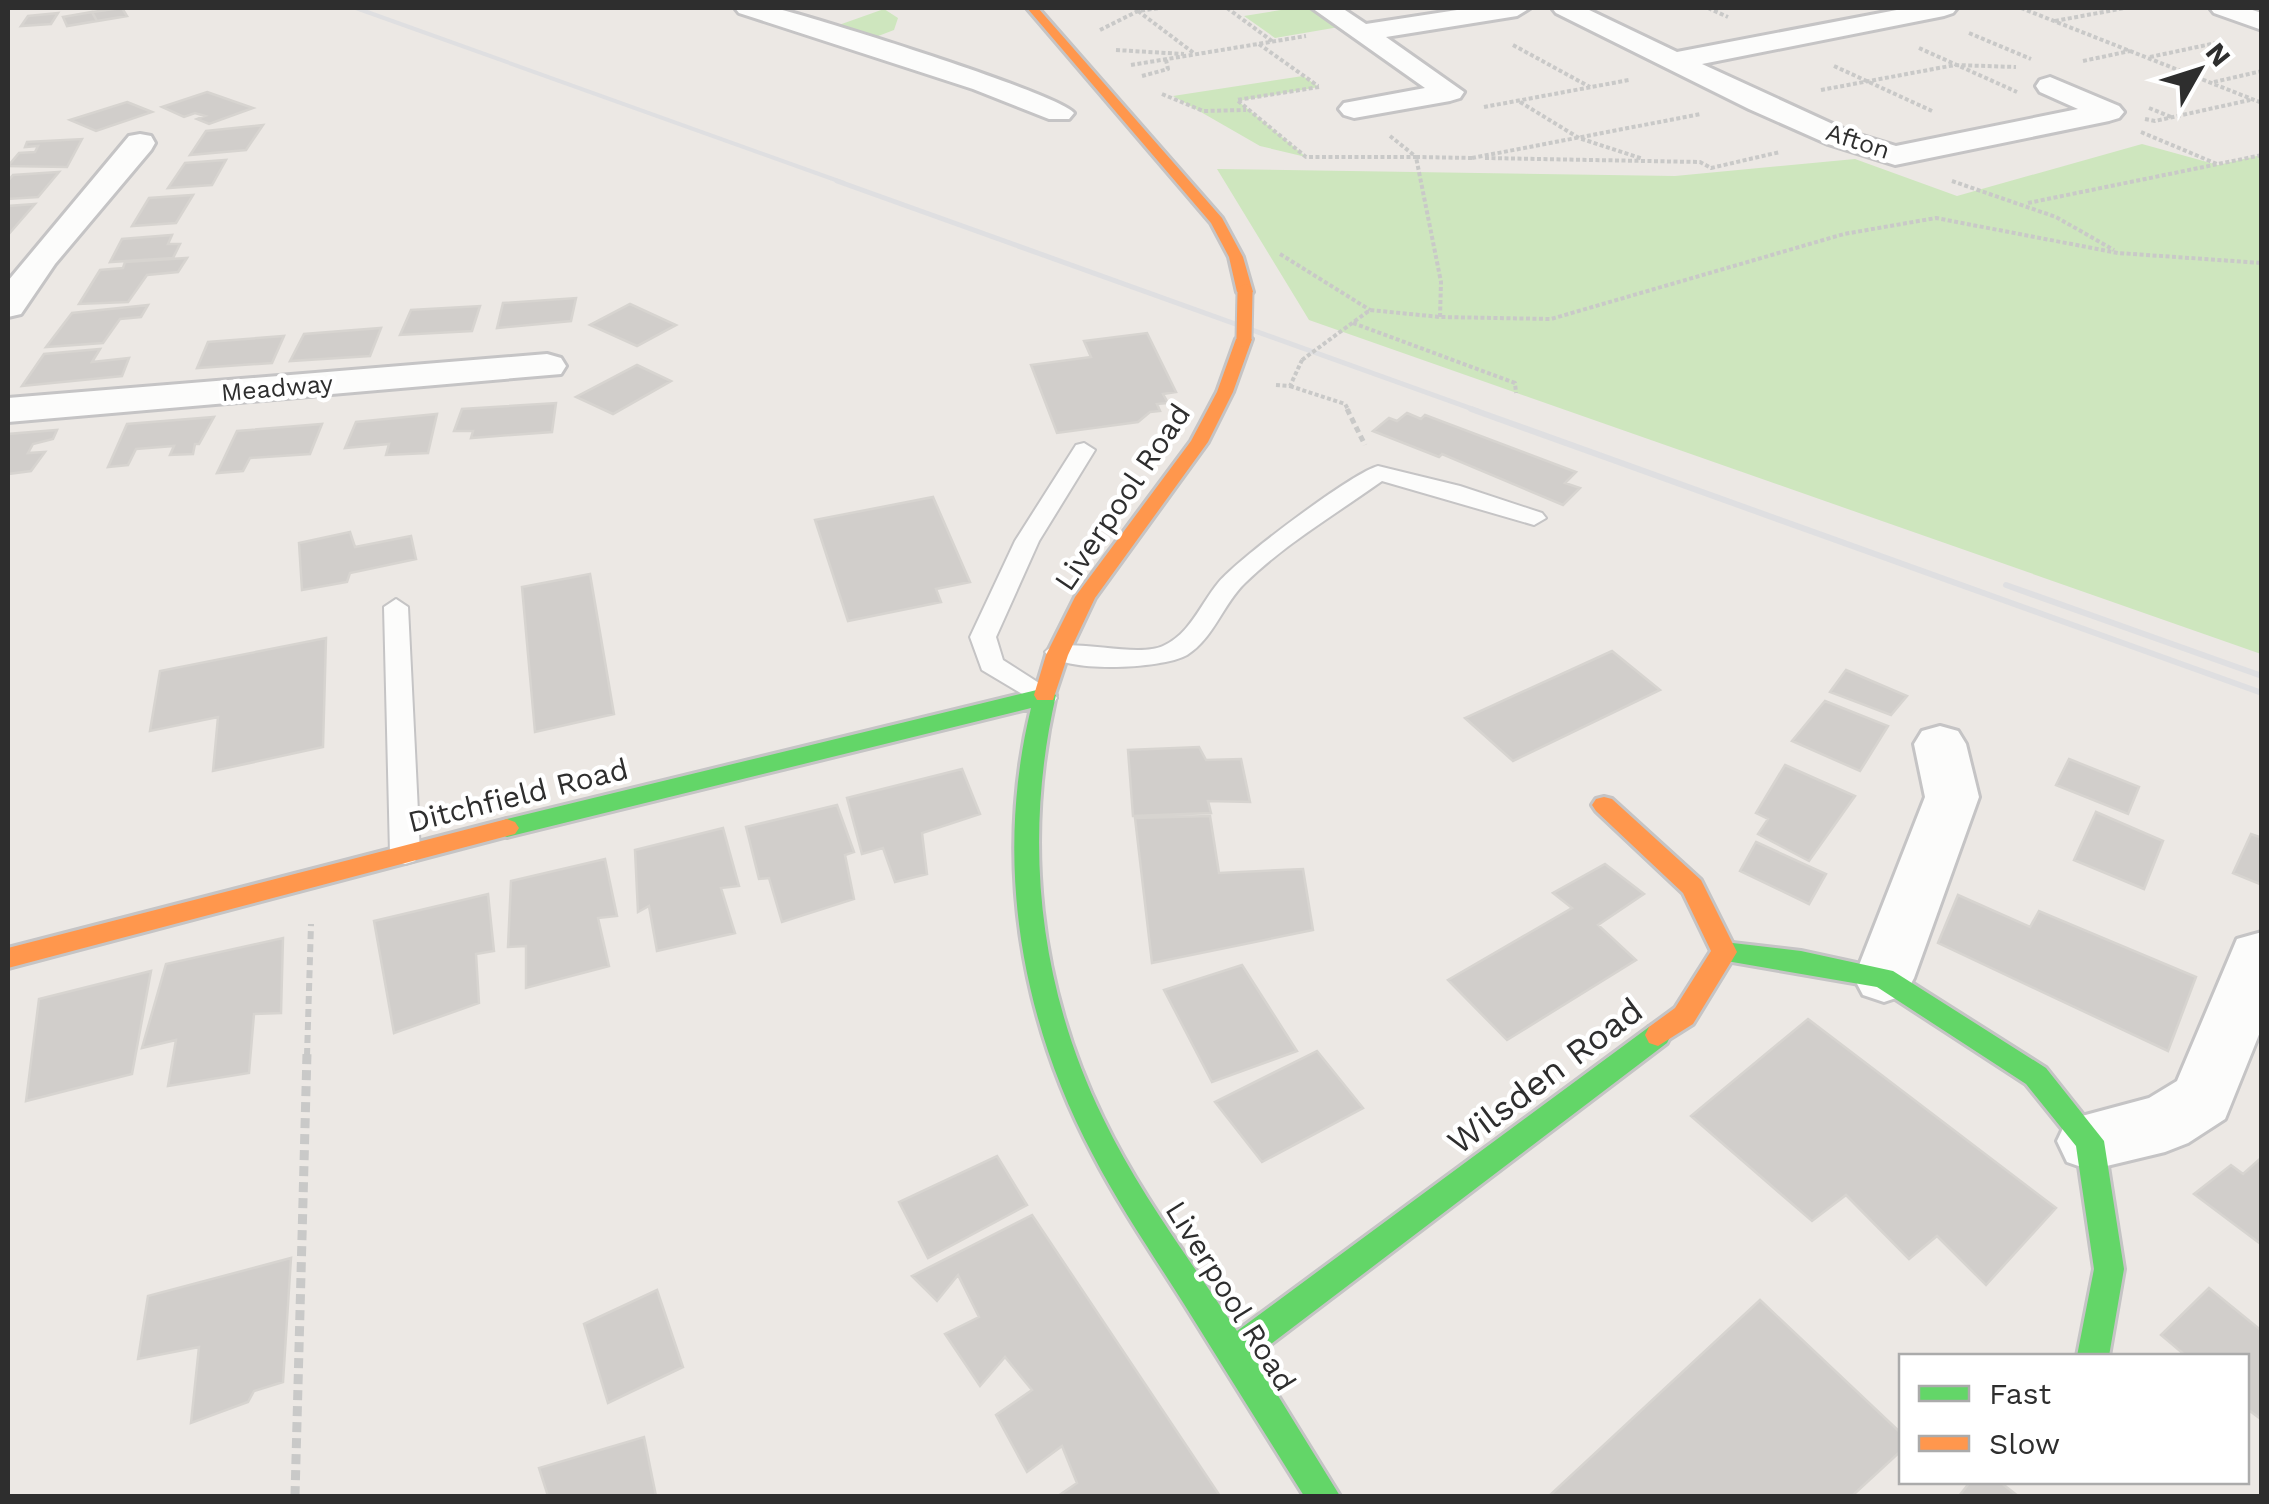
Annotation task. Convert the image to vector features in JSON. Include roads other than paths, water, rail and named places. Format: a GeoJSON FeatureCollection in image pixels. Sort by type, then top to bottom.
{"type":"FeatureCollection","features":[{"type":"Feature","properties":{"kind":"main road","name":"Liverpool Road"},"geometry":{"type":"LineString","coordinates":[[1032,8],[1189,184],[1217,221],[1236,257],[1246,292],[1244,339],[1217,412],[1198,444],[1111,556],[1058,652],[1044,698],[1029,778],[1028,868],[1036,956],[1056,1037],[1082,1104],[1113,1164],[1323,1496]]}},
{"type":"Feature","properties":{"kind":"main road","name":"Ditchfield Road"},"geometry":{"type":"LineString","coordinates":[[8,958],[405,853],[1044,698]]}},
{"type":"Feature","properties":{"kind":"main road"},"geometry":{"type":"LineString","coordinates":[[1604,805],[1692,888],[1724,952],[1801,961],[1884,978],[2036,1076],[2090,1141],[2109,1269],[2093,1354]]}},
{"type":"Feature","properties":{"kind":"main road","name":"Wilsden Road"},"geometry":{"type":"LineString","coordinates":[[1233,1353],[1684,1016],[1724,952]]}},
{"type":"Feature","properties":{"kind":"street"},"geometry":{"type":"LineString","coordinates":[[748,8],[947,69],[1059,113]]}},
{"type":"Feature","properties":{"kind":"street"},"geometry":{"type":"LineString","coordinates":[[1325,8],[1450,92],[1354,109]]}},
{"type":"Feature","properties":{"kind":"street"},"geometry":{"type":"LineString","coordinates":[[1360,30],[1517,8]]}},
{"type":"Feature","properties":{"kind":"street","name":"Afton"},"geometry":{"type":"LineString","coordinates":[[1566,8],[1759,103],[1839,138],[1896,156],[2095,115],[2050,73]]}},
{"type":"Feature","properties":{"kind":"street"},"geometry":{"type":"LineString","coordinates":[[1682,65],[1778,40],[1944,8]]}},
{"type":"Feature","properties":{"kind":"street"},"geometry":{"type":"LineString","coordinates":[[798,26],[835,14]]}},
{"type":"Feature","properties":{"kind":"street"},"geometry":{"type":"LineString","coordinates":[[1018,95],[1047,84]]}},
{"type":"Feature","properties":{"kind":"street"},"geometry":{"type":"LineString","coordinates":[[8,306],[43,257],[140,144]]}},
{"type":"Feature","properties":{"kind":"street"},"geometry":{"type":"LineString","coordinates":[[8,260],[43,257]]}},
{"type":"Feature","properties":{"kind":"street","name":"Meadway"},"geometry":{"type":"LineString","coordinates":[[8,410],[547,366]]}},
{"type":"Feature","properties":{"kind":"street"},"geometry":{"type":"LineString","coordinates":[[1884,978],[1952,796],[1940,744]]}},
{"type":"Feature","properties":{"kind":"street"},"geometry":{"type":"LineString","coordinates":[[2090,1141],[2164,1122],[2202,1099],[2258,956],[2262,956]]}},
{"type":"Feature","properties":{"kind":"lane"},"geometry":{"type":"LineString","coordinates":[[1044,698],[991,664],[983,638],[1027,541],[1084,450]]}},
{"type":"Feature","properties":{"kind":"lane"},"geometry":{"type":"LineString","coordinates":[[1058,652],[1135,659],[1170,653],[1192,640],[1207,620],[1216,598],[1237,577],[1378,473],[1452,490],[1534,518]]}},
{"type":"Feature","properties":{"kind":"lane"},"geometry":{"type":"LineString","coordinates":[[396,607],[405,853]]}},
{"type":"Feature","properties":{"kind":"railway"},"geometry":{"type":"LineString","coordinates":[[356,8],[844,183]]}},
{"type":"Feature","properties":{"kind":"railway"},"geometry":{"type":"LineString","coordinates":[[837,181],[1478,411]]}},
{"type":"Feature","properties":{"kind":"railway"},"geometry":{"type":"LineString","coordinates":[[1471,409],[2262,693]]}},
{"type":"Feature","properties":{"kind":"railway"},"geometry":{"type":"LineString","coordinates":[[2006,585],[2262,676]]}}]}
